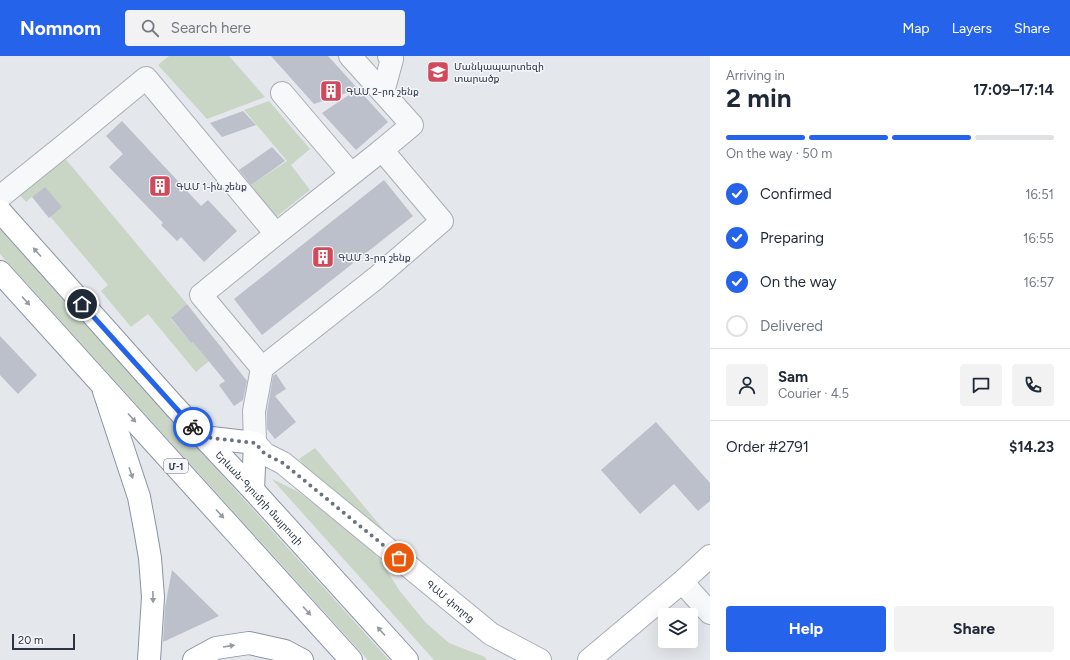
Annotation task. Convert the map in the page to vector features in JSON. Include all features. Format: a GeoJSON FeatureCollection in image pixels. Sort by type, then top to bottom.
{"type":"FeatureCollection","features":[{"type":"Feature","properties":{"kind":"main road","name":"Երևան-Գյումրի մայրուղի"},"geometry":{"type":"LineString","coordinates":[[0,211],[203,437],[407,660]]}},
{"type":"Feature","properties":{"kind":"main road","name":"Մ-1"},"geometry":{"type":"LineString","coordinates":[[0,272],[351,660]]}},
{"type":"Feature","properties":{"kind":"main road"},"geometry":{"type":"LineString","coordinates":[[101,382],[140,497],[146,529],[153,597],[149,660]]}},
{"type":"Feature","properties":{"kind":"main road"},"geometry":{"type":"LineString","coordinates":[[203,437],[255,443],[253,490]]}},
{"type":"Feature","properties":{"kind":"main road","name":"ԳԱՄ փողոց"},"geometry":{"type":"LineString","coordinates":[[255,443],[265,454],[283,463],[491,634],[540,660]]}},
{"type":"Feature","properties":{"kind":"main road"},"geometry":{"type":"LineString","coordinates":[[589,660],[682,582],[710,556]]}},
{"type":"Feature","properties":{"kind":"main road"},"geometry":{"type":"LineString","coordinates":[[194,660],[216,648],[248,643],[285,651],[302,660]]}},
{"type":"Feature","properties":{"kind":"street"},"geometry":{"type":"LineString","coordinates":[[262,368],[202,295],[412,125],[350,56]]}},
{"type":"Feature","properties":{"kind":"street"},"geometry":{"type":"LineString","coordinates":[[383,92],[392,59],[389,56]]}},
{"type":"Feature","properties":{"kind":"street"},"geometry":{"type":"LineString","coordinates":[[0,197],[67,144],[146,78],[276,234]]}},
{"type":"Feature","properties":{"kind":"street"},"geometry":{"type":"LineString","coordinates":[[282,93],[351,174]]}},
{"type":"Feature","properties":{"kind":"street"},"geometry":{"type":"LineString","coordinates":[[255,443],[254,411],[262,368],[376,278],[442,221],[382,150]]}},
{"type":"Feature","properties":{"kind":"street"},"geometry":{"type":"LineString","coordinates":[[682,582],[710,613]]}},
{"type":"Feature","properties":{"kind":"green space"},"geometry":{"type":"Polygon","coordinates":[[[169,56],[229,56],[265,97],[207,119],[158,65],[169,56]]]}},
{"type":"Feature","properties":{"kind":"green space"},"geometry":{"type":"Polygon","coordinates":[[[269,101],[310,149],[291,165],[310,190],[271,221],[245,189],[287,161],[244,110],[269,101]]]}},
{"type":"Feature","properties":{"kind":"green space"},"geometry":{"type":"Polygon","coordinates":[[[63,156],[187,304],[171,319],[191,343],[207,330],[223,349],[196,372],[148,314],[131,327],[101,291],[108,285],[33,196],[26,202],[18,193],[63,156]]]}},
{"type":"Feature","properties":{"kind":"green space"},"geometry":{"type":"Polygon","coordinates":[[[0,229],[389,660],[368,660],[0,254],[0,229]]]}},
{"type":"Feature","properties":{"kind":"green space"},"geometry":{"type":"Polygon","coordinates":[[[315,448],[400,549],[307,469],[299,459],[315,448]]]}},
{"type":"Feature","properties":{"kind":"green space"},"geometry":{"type":"Polygon","coordinates":[[[272,479],[297,491],[350,531],[380,559],[399,590],[426,623],[449,643],[485,657],[487,660],[434,660],[272,479]]]}},
{"type":"Feature","properties":{"kind":"building"},"geometry":{"type":"Polygon","coordinates":[[[271,56],[328,56],[358,89],[314,104],[271,56]]]}},
{"type":"Feature","properties":{"kind":"building"},"geometry":{"type":"Polygon","coordinates":[[[358,89],[388,122],[356,150],[322,113],[358,89]]]}},
{"type":"Feature","properties":{"kind":"building"},"geometry":{"type":"Polygon","coordinates":[[[243,111],[256,125],[222,137],[210,123],[243,111]]]}},
{"type":"Feature","properties":{"kind":"building","name":"ԳԱՄ 1-ին շենք"},"geometry":{"type":"Polygon","coordinates":[[[122,121],[201,206],[208,200],[237,231],[204,262],[181,237],[177,241],[161,225],[163,223],[109,167],[123,154],[106,136],[122,121]]]}},
{"type":"Feature","properties":{"kind":"building"},"geometry":{"type":"Polygon","coordinates":[[[272,147],[285,161],[251,185],[239,170],[272,147]]]}},
{"type":"Feature","properties":{"kind":"building","name":"ԳԱՄ 3-րդ շենք"},"geometry":{"type":"Polygon","coordinates":[[[384,180],[413,216],[262,335],[234,299],[384,180]]]}},
{"type":"Feature","properties":{"kind":"building"},"geometry":{"type":"Polygon","coordinates":[[[45,187],[62,207],[49,218],[32,197],[45,187]]]}},
{"type":"Feature","properties":{"kind":"building"},"geometry":{"type":"Polygon","coordinates":[[[187,304],[247,381],[243,400],[234,406],[219,385],[225,381],[171,318],[187,304]]]}},
{"type":"Feature","properties":{"kind":"building"},"geometry":{"type":"Polygon","coordinates":[[[0,336],[37,375],[18,394],[0,375],[0,336]]]}},
{"type":"Feature","properties":{"kind":"building"},"geometry":{"type":"Polygon","coordinates":[[[276,374],[286,389],[275,396],[296,422],[275,439],[267,429],[267,412],[273,376],[276,374]]]}},
{"type":"Feature","properties":{"kind":"building"},"geometry":{"type":"Polygon","coordinates":[[[656,422],[710,483],[710,501],[698,511],[674,484],[640,514],[601,470],[656,422]]]}},
{"type":"Feature","properties":{"kind":"building"},"geometry":{"type":"Polygon","coordinates":[[[172,570],[219,616],[163,642],[165,607],[172,570]]]}},
{"type":"Feature","properties":{"kind":"way so far"},"geometry":{"type":"LineString","coordinates":[[193,427],[203,437],[255,443],[265,454],[283,463],[399,558]]}},
{"type":"Feature","properties":{"kind":"place","name":"Մանկապարտեզի տարածք"},"geometry":{"type":"Point","coordinates":[438,72]}},
{"type":"Feature","properties":{"kind":"place","name":"ԳԱՄ 2-րդ շենք"},"geometry":{"type":"Point","coordinates":[331,91]}},
{"type":"Feature","properties":{"kind":"place","name":"ԳԱՄ 1-ին շենք"},"geometry":{"type":"Point","coordinates":[160,186]}},
{"type":"Feature","properties":{"kind":"place","name":"ԳԱՄ 3-րդ շենք"},"geometry":{"type":"Point","coordinates":[323,257]}},
{"type":"Feature","properties":{"kind":"route"},"geometry":{"type":"LineString","coordinates":[[82,304],[193,427]]}}]}
